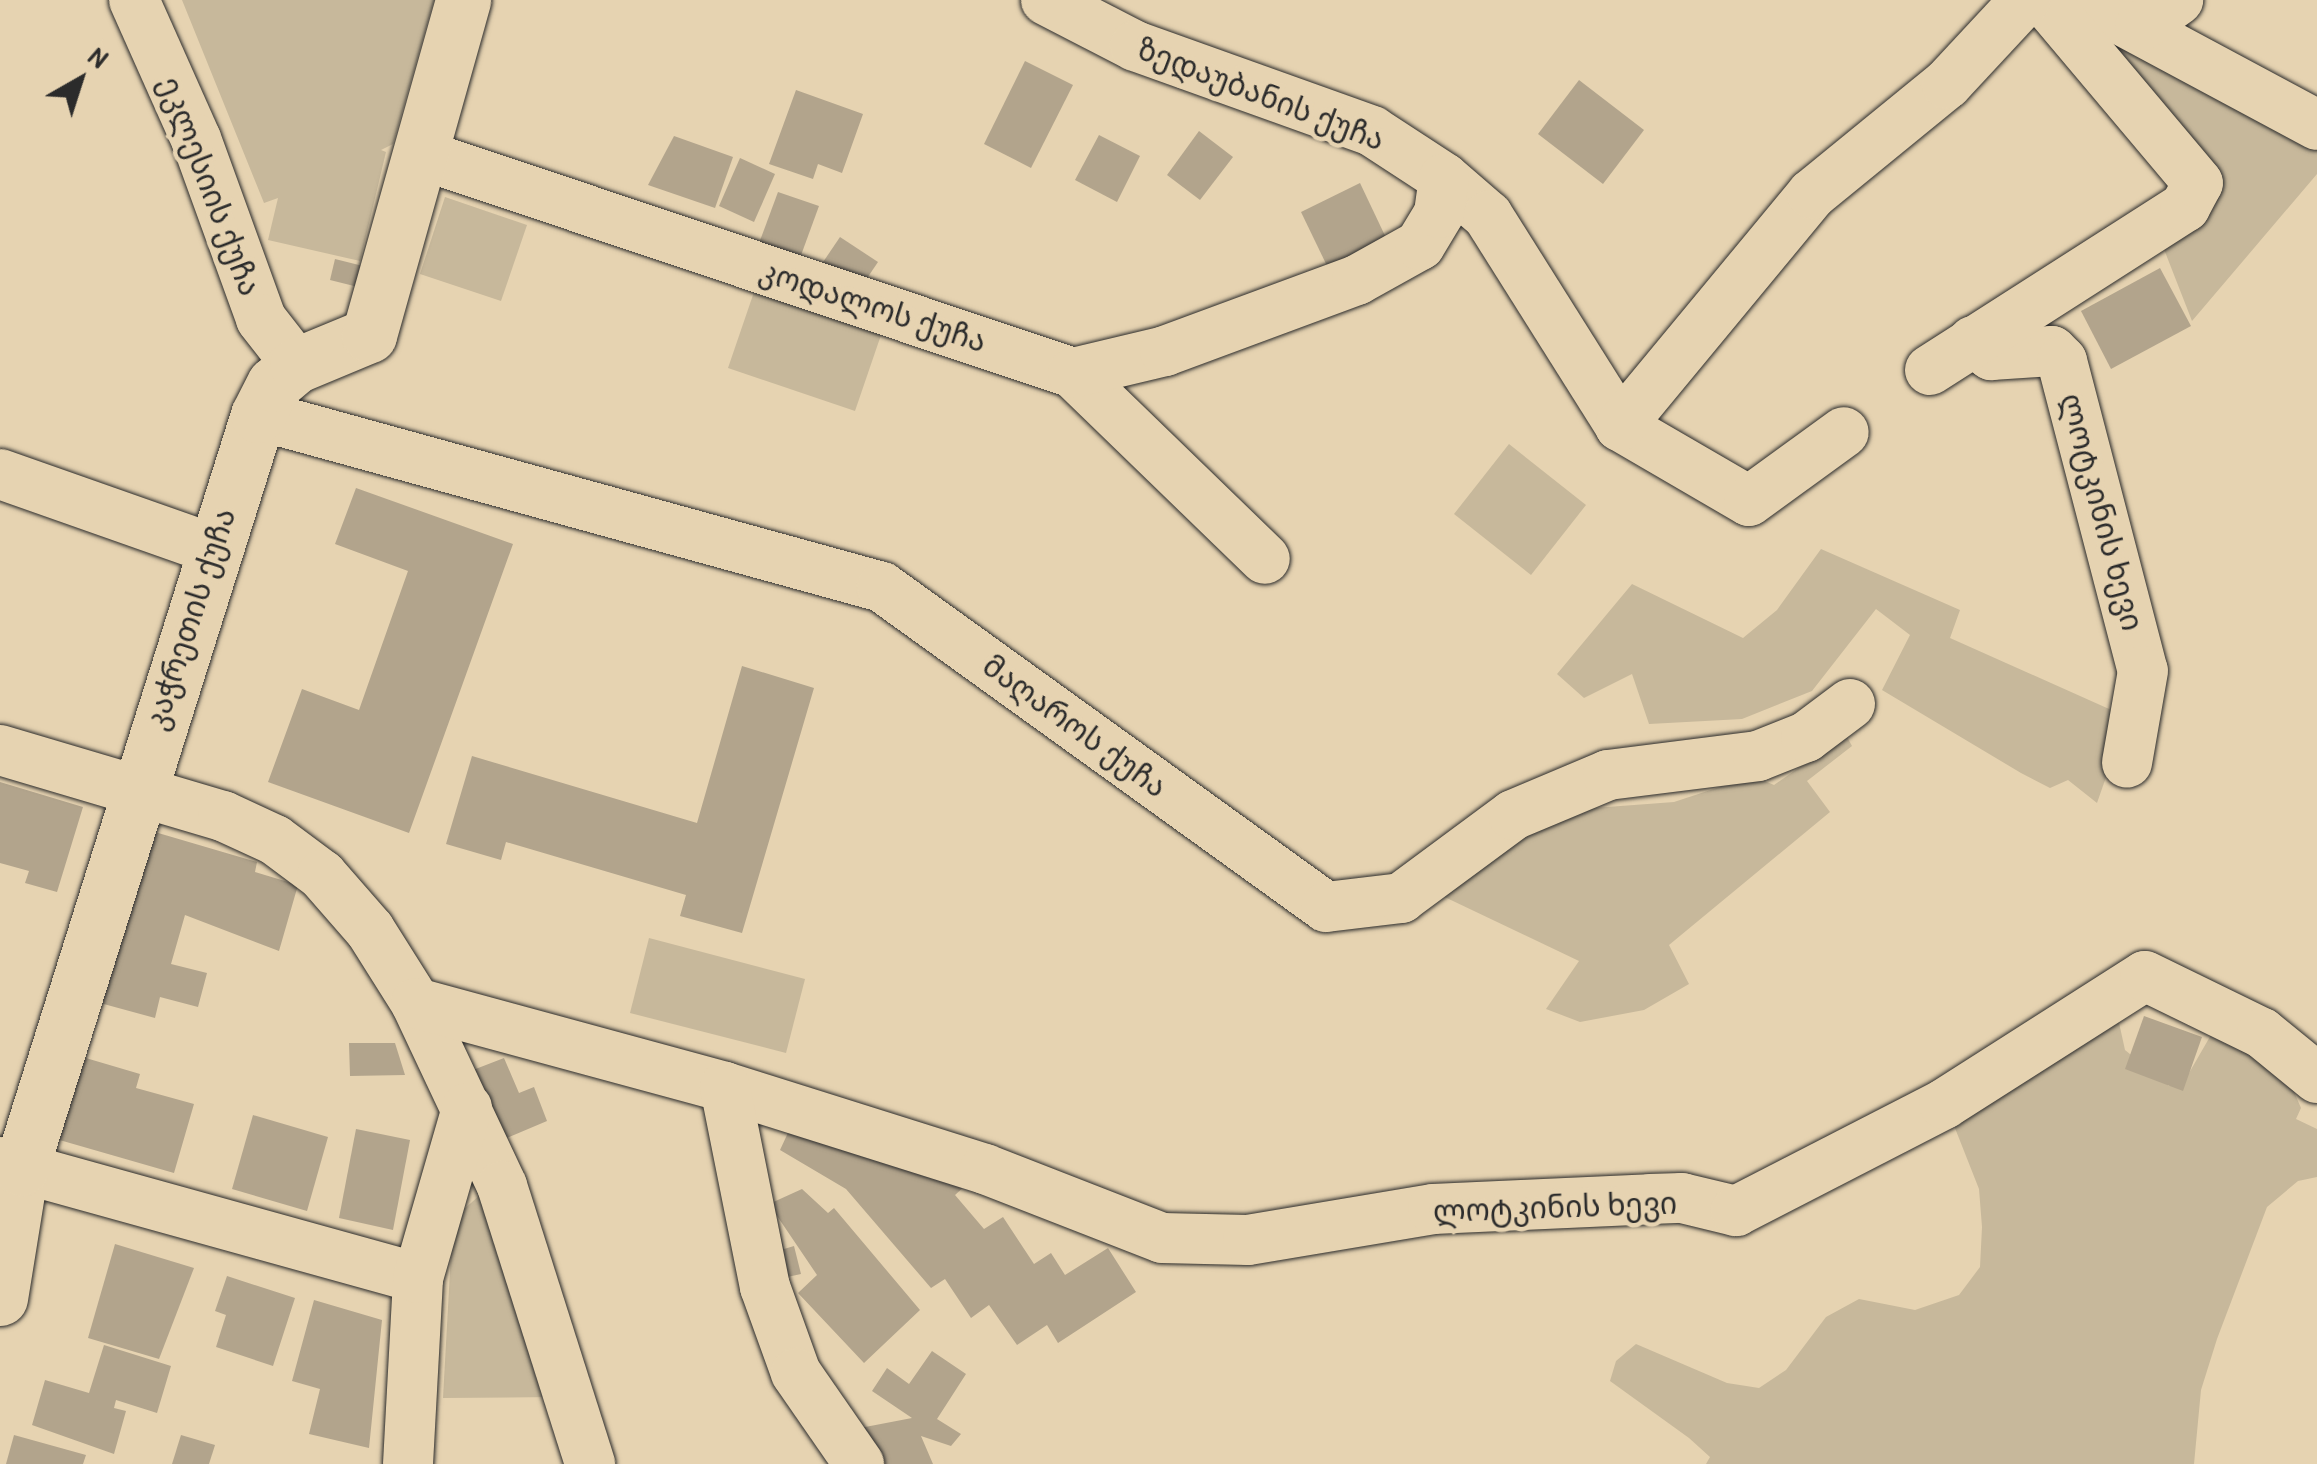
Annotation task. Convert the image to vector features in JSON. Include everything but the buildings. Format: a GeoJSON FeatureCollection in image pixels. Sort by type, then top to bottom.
{"type":"FeatureCollection","features":[{"type":"Feature","properties":{"kind":"street","name":"ეკლესიის ქუჩა"},"geometry":{"type":"LineString","coordinates":[[134,0],[196,139],[261,319],[297,365]]}},
{"type":"Feature","properties":{"kind":"street","name":"კაჭრეთის ქუჩა"},"geometry":{"type":"LineString","coordinates":[[0,1298],[10,1165],[258,415],[274,384],[297,365],[369,335],[463,0]]}},
{"type":"Feature","properties":{"kind":"street","name":"ზედაუბანის ქუჩა"},"geometry":{"type":"LineString","coordinates":[[1046,0],[1135,46],[1372,132],[1444,178],[1488,216],[1620,426],[1750,501],[1844,432]]}},
{"type":"Feature","properties":{"kind":"street"},"geometry":{"type":"LineString","coordinates":[[1620,426],[1812,194],[1947,84],[2024,0]]}},
{"type":"Feature","properties":{"kind":"street"},"geometry":{"type":"LineString","coordinates":[[1930,370],[2186,208],[2198,183],[2044,0]]}},
{"type":"Feature","properties":{"kind":"street"},"geometry":{"type":"LineString","coordinates":[[2084,0],[2159,14],[2317,125]]}},
{"type":"Feature","properties":{"kind":"street","name":"კოდალოს ქუჩა"},"geometry":{"type":"LineString","coordinates":[[420,154],[1073,373],[1265,558]]}},
{"type":"Feature","properties":{"kind":"street"},"geometry":{"type":"LineString","coordinates":[[1073,373],[1165,351],[1358,280],[1420,245],[1439,214],[1444,178]]}},
{"type":"Feature","properties":{"kind":"street","name":"ლოტკინის ხევი"},"geometry":{"type":"LineString","coordinates":[[1974,341],[1991,355],[2052,350],[2062,361],[2143,671],[2126,763]]}},
{"type":"Feature","properties":{"kind":"street","name":"მაღაროს ქუჩა"},"geometry":{"type":"LineString","coordinates":[[258,415],[882,587],[1326,908],[1401,898],[1512,815],[1608,775],[1758,756],[1806,737],[1850,704]]}},
{"type":"Feature","properties":{"kind":"street"},"geometry":{"type":"LineString","coordinates":[[0,474],[98,514],[212,549]]}},
{"type":"Feature","properties":{"kind":"street"},"geometry":{"type":"LineString","coordinates":[[0,750],[258,832],[322,875],[370,930],[416,1003],[502,1186],[590,1464]]}},
{"type":"Feature","properties":{"kind":"street","name":"ლოტკინის ხევი"},"geometry":{"type":"LineString","coordinates":[[725,1087],[985,1170],[1162,1238],[1248,1240],[1432,1209],[1682,1198],[1736,1211],[1944,1104],[2145,976],[2262,1032],[2317,1078]]}},
{"type":"Feature","properties":{"kind":"street"},"geometry":{"type":"LineString","coordinates":[[416,1003],[725,1087],[778,1321],[796,1372],[858,1464]]}},
{"type":"Feature","properties":{"kind":"street"},"geometry":{"type":"LineString","coordinates":[[408,1464],[418,1278],[466,1108]]}},
{"type":"Feature","properties":{"kind":"street"},"geometry":{"type":"LineString","coordinates":[[10,1165],[418,1278]]}},
{"type":"Feature","properties":{"kind":"shaded area"},"geometry":{"type":"Polygon","coordinates":[[[182,0],[434,0],[393,144],[381,150],[386,152],[360,261],[268,240],[278,198],[264,203],[182,0]]]}},
{"type":"Feature","properties":{"kind":"shaded area"},"geometry":{"type":"Polygon","coordinates":[[[2072,14],[2317,149],[2317,174],[2192,321],[2160,239],[2200,219],[2222,186],[2072,14]]]}},
{"type":"Feature","properties":{"kind":"shaded area"},"geometry":{"type":"Polygon","coordinates":[[[445,197],[527,225],[501,301],[420,274],[445,197]]]}},
{"type":"Feature","properties":{"kind":"shaded area"},"geometry":{"type":"Polygon","coordinates":[[[754,292],[881,335],[855,411],[728,368],[754,292]]]}},
{"type":"Feature","properties":{"kind":"shaded area"},"geometry":{"type":"Polygon","coordinates":[[[1509,444],[1586,505],[1531,575],[1454,514],[1509,444]]]}},
{"type":"Feature","properties":{"kind":"shaded area"},"geometry":{"type":"Polygon","coordinates":[[[1821,549],[1960,610],[1950,638],[2127,717],[2097,803],[2068,780],[2050,788],[2021,773],[1882,690],[1910,635],[1876,609],[1812,691],[1742,719],[1649,724],[1632,674],[1584,698],[1557,674],[1632,584],[1743,638],[1777,610],[1821,549]]]}},
{"type":"Feature","properties":{"kind":"shaded area"},"geometry":{"type":"Polygon","coordinates":[[[1846,735],[1852,746],[1807,781],[1830,812],[1669,945],[1689,984],[1644,1010],[1580,1022],[1546,1009],[1579,961],[1432,891],[1554,811],[1674,802],[1753,776],[1774,785],[1846,735]]]}},
{"type":"Feature","properties":{"kind":"shaded area"},"geometry":{"type":"Polygon","coordinates":[[[649,938],[805,979],[786,1053],[630,1013],[649,938]]]}},
{"type":"Feature","properties":{"kind":"shaded area"},"geometry":{"type":"Polygon","coordinates":[[[2118,1018],[2125,1050],[2169,1086],[2189,1073],[2215,1028],[2288,1078],[2301,1108],[2296,1119],[2317,1129],[2317,1177],[2298,1181],[2267,1207],[2217,1339],[2201,1390],[2194,1464],[1706,1464],[1710,1457],[1689,1438],[1610,1381],[1616,1361],[1636,1344],[1727,1383],[1759,1388],[1786,1370],[1826,1317],[1859,1299],[1915,1310],[1959,1295],[1980,1267],[1982,1227],[1979,1189],[1951,1118],[2118,1018]]]}},
{"type":"Feature","properties":{"kind":"shaded area"},"geometry":{"type":"Polygon","coordinates":[[[480,1195],[553,1397],[443,1398],[451,1253],[463,1210],[480,1195]]]}}]}
